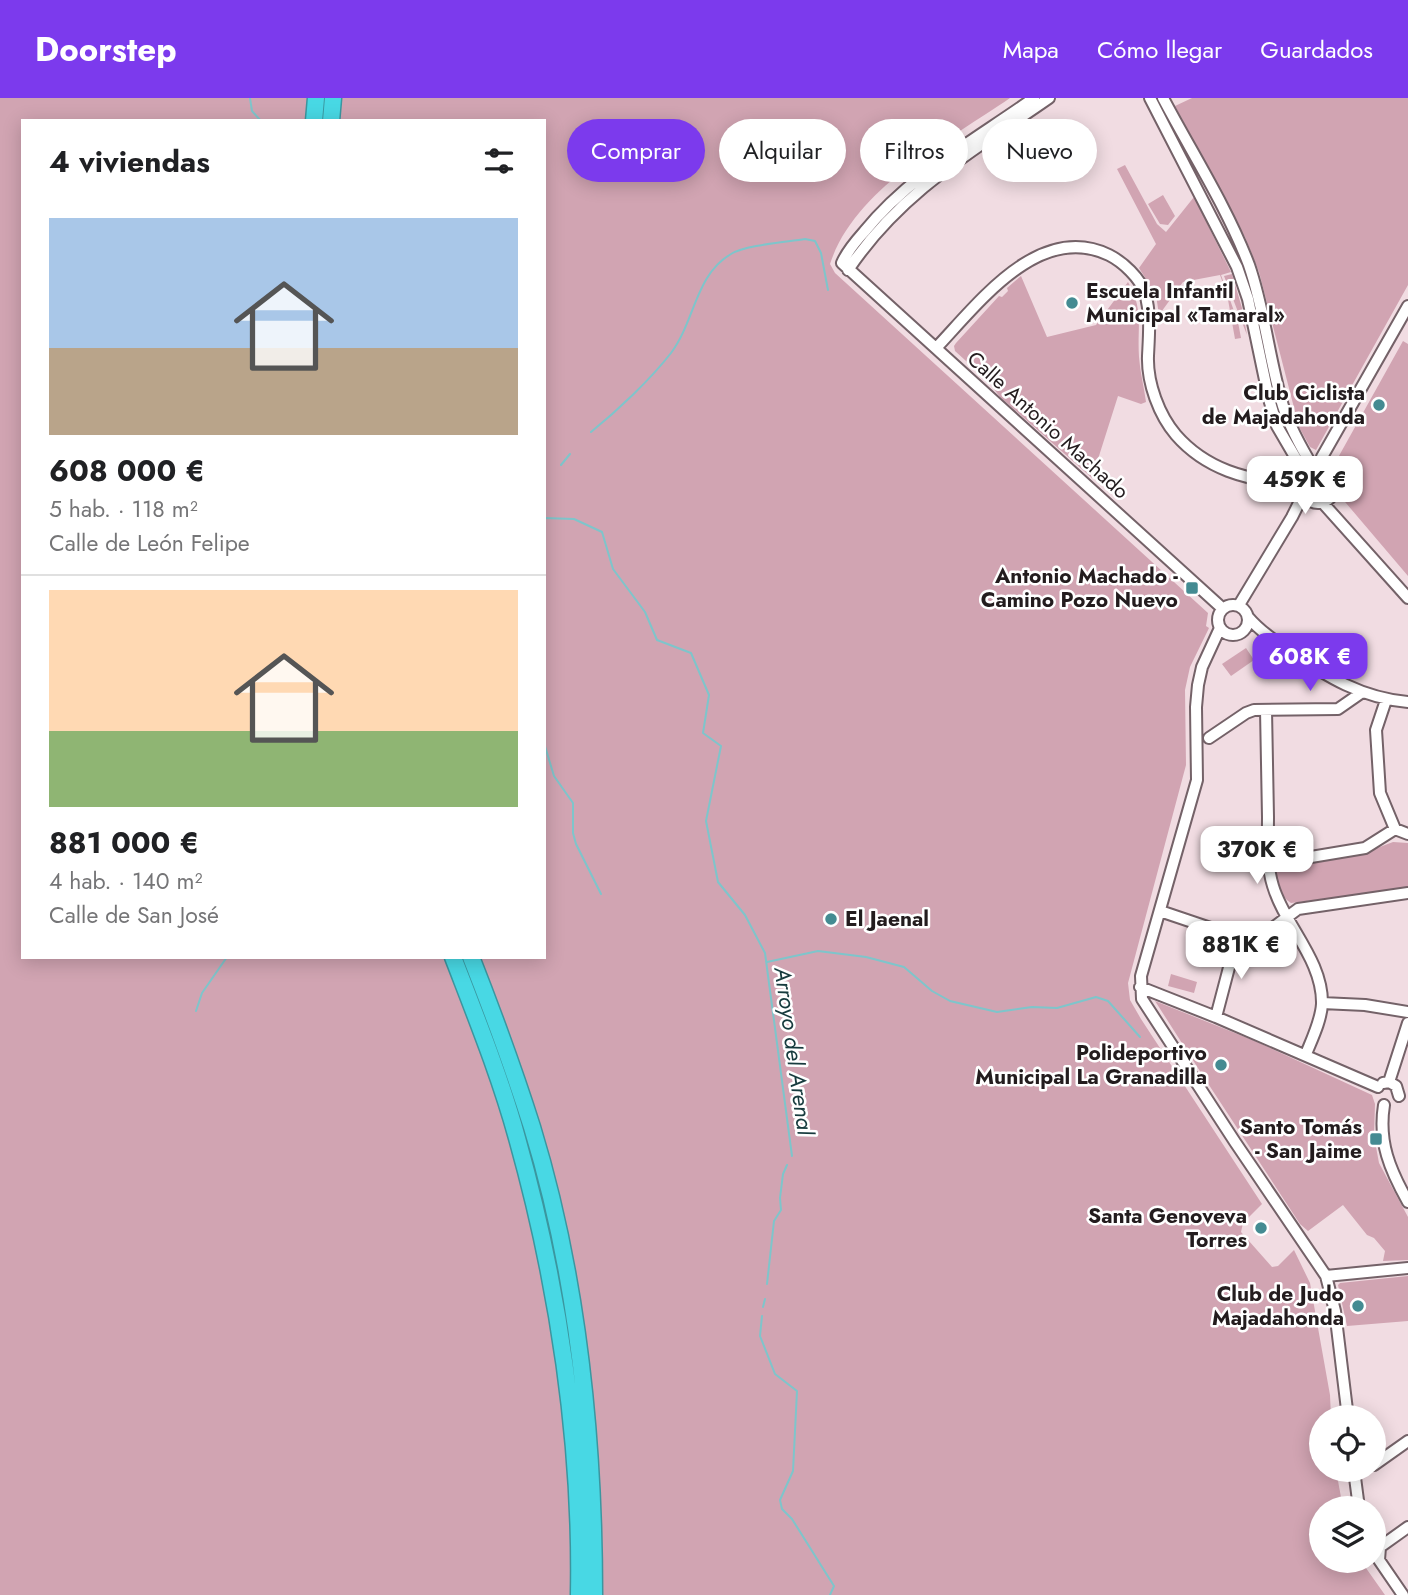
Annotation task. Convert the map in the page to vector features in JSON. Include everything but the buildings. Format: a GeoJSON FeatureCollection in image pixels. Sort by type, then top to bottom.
{"type":"FeatureCollection","features":[{"type":"Feature","properties":{"kind":"highway"},"geometry":{"type":"LineString","coordinates":[[314,119],[316,98]]}},
{"type":"Feature","properties":{"kind":"highway"},"geometry":{"type":"LineString","coordinates":[[331,119],[333,98]]}},
{"type":"Feature","properties":{"kind":"highway"},"geometry":{"type":"LineString","coordinates":[[454,959],[484,1036],[517,1136],[542,1233],[557,1319],[577,1488],[579,1595]]}},
{"type":"Feature","properties":{"kind":"highway"},"geometry":{"type":"LineString","coordinates":[[472,959],[501,1032],[533,1130],[558,1230],[574,1314],[586,1413],[591,1472],[594,1595]]}},
{"type":"Feature","properties":{"kind":"street"},"geometry":{"type":"LineString","coordinates":[[848,263],[876,216],[906,187],[1034,98]]}},
{"type":"Feature","properties":{"kind":"street"},"geometry":{"type":"LineString","coordinates":[[848,263],[913,194],[1049,98]]}},
{"type":"Feature","properties":{"kind":"street"},"geometry":{"type":"LineString","coordinates":[[1150,98],[1237,267],[1248,299],[1277,426],[1311,473]]}},
{"type":"Feature","properties":{"kind":"street"},"geometry":{"type":"LineString","coordinates":[[1163,98],[1234,231],[1249,266],[1260,302],[1283,406],[1311,473],[1333,514],[1408,598]]}},
{"type":"Feature","properties":{"kind":"street"},"geometry":{"type":"LineString","coordinates":[[936,348],[994,286],[1035,257],[1057,247],[1091,247],[1112,256],[1127,267],[1144,290],[1150,325],[1150,378],[1159,407],[1175,434],[1192,451],[1236,476],[1286,483],[1311,473]]}},
{"type":"Feature","properties":{"kind":"street","name":"Calle Antonio Machado"},"geometry":{"type":"LineString","coordinates":[[848,263],[936,348],[1222,608]]}},
{"type":"Feature","properties":{"kind":"street"},"geometry":{"type":"LineString","coordinates":[[1239,605],[1292,517],[1311,473],[1408,306]]}},
{"type":"Feature","properties":{"kind":"street"},"geometry":{"type":"LineString","coordinates":[[1286,483],[1295,474],[1311,473],[1334,480],[1335,486],[1326,500]]}},
{"type":"Feature","properties":{"kind":"street"},"geometry":{"type":"LineString","coordinates":[[1286,483],[1294,505],[1292,517]]}},
{"type":"Feature","properties":{"kind":"street"},"geometry":{"type":"LineString","coordinates":[[1292,517],[1316,508],[1333,514]]}},
{"type":"Feature","properties":{"kind":"street"},"geometry":{"type":"LineString","coordinates":[[1270,638],[1253,633],[1227,634],[1220,628],[1217,619],[1222,608],[1230,604],[1239,605],[1270,638],[1322,674],[1361,693],[1408,702]]}},
{"type":"Feature","properties":{"kind":"street"},"geometry":{"type":"LineString","coordinates":[[1210,650],[1247,627],[1248,617]]}},
{"type":"Feature","properties":{"kind":"street"},"geometry":{"type":"LineString","coordinates":[[1220,628],[1202,667],[1198,685],[1197,780],[1140,987],[1148,1011],[1326,1276],[1335,1311],[1346,1405]]}},
{"type":"Feature","properties":{"kind":"street"},"geometry":{"type":"LineString","coordinates":[[1209,738],[1246,713],[1266,710],[1338,709],[1361,693]]}},
{"type":"Feature","properties":{"kind":"street"},"geometry":{"type":"LineString","coordinates":[[1387,700],[1376,730],[1380,793],[1395,829],[1408,834]]}},
{"type":"Feature","properties":{"kind":"street"},"geometry":{"type":"LineString","coordinates":[[1266,710],[1268,857],[1273,887],[1287,919],[1311,960],[1322,1003],[1306,1054]]}},
{"type":"Feature","properties":{"kind":"street"},"geometry":{"type":"LineString","coordinates":[[1268,857],[1305,858],[1365,848],[1395,829]]}},
{"type":"Feature","properties":{"kind":"street"},"geometry":{"type":"LineString","coordinates":[[1160,911],[1237,937],[1256,935],[1287,919],[1298,909],[1408,893]]}},
{"type":"Feature","properties":{"kind":"street"},"geometry":{"type":"LineString","coordinates":[[1216,1017],[1237,937]]}},
{"type":"Feature","properties":{"kind":"street"},"geometry":{"type":"LineString","coordinates":[[1140,987],[1306,1054],[1378,1087],[1389,1082],[1408,1023]]}},
{"type":"Feature","properties":{"kind":"street"},"geometry":{"type":"LineString","coordinates":[[1322,1003],[1365,1005],[1408,1012]]}},
{"type":"Feature","properties":{"kind":"street"},"geometry":{"type":"LineString","coordinates":[[1384,1105],[1404,1099],[1398,1089],[1389,1082]]}},
{"type":"Feature","properties":{"kind":"street"},"geometry":{"type":"LineString","coordinates":[[1378,1087],[1377,1098],[1384,1105],[1383,1148],[1392,1175],[1408,1202]]}},
{"type":"Feature","properties":{"kind":"street"},"geometry":{"type":"LineString","coordinates":[[1326,1276],[1408,1268]]}},
{"type":"Feature","properties":{"kind":"street"},"geometry":{"type":"LineString","coordinates":[[1386,1457],[1408,1442]]}},
{"type":"Feature","properties":{"kind":"street"},"geometry":{"type":"LineString","coordinates":[[1386,1544],[1408,1527]]}},
{"type":"Feature","properties":{"kind":"street"},"geometry":{"type":"LineString","coordinates":[[1386,1567],[1403,1595]]}},
{"type":"Feature","properties":{"kind":"shaded area"},"geometry":{"type":"Polygon","coordinates":[[[0,98],[1010,98],[968,125],[968,119],[860,119],[860,182],[890,182],[860,212],[842,237],[830,264],[835,273],[1208,613],[1206,626],[1209,628],[1190,667],[1185,690],[1186,765],[1128,983],[1130,1000],[1262,1204],[1243,1223],[1241,1232],[1272,1267],[1278,1266],[1294,1250],[1310,1283],[1330,1405],[1309,1405],[1309,1482],[1338,1482],[1341,1496],[1309,1496],[1309,1573],[1369,1573],[1385,1595],[0,1595],[0,98]]]}},
{"type":"Feature","properties":{"kind":"shaded area"},"geometry":{"type":"Polygon","coordinates":[[[1192,98],[1408,98],[1408,285],[1316,450],[1310,447],[1299,427],[1259,272],[1245,237],[1175,106],[1192,98]]]}},
{"type":"Feature","properties":{"kind":"shaded area"},"geometry":{"type":"Polygon","coordinates":[[[1125,165],[1157,224],[1166,232],[1194,197],[1231,272],[1221,275],[1241,338],[1235,339],[1227,294],[1220,275],[1183,282],[1159,315],[1156,295],[1139,268],[1156,244],[1117,169],[1125,165]]]}},
{"type":"Feature","properties":{"kind":"shaded area"},"geometry":{"type":"Polygon","coordinates":[[[1163,195],[1175,216],[1168,225],[1160,224],[1148,204],[1163,195]]]}},
{"type":"Feature","properties":{"kind":"shaded area"},"geometry":{"type":"Polygon","coordinates":[[[1232,274],[1242,308],[1247,335],[1224,276],[1232,274]]]}},
{"type":"Feature","properties":{"kind":"shaded area"},"geometry":{"type":"Polygon","coordinates":[[[1021,276],[1047,337],[1096,325],[1128,282],[1133,292],[1138,310],[1139,357],[1146,402],[1141,404],[1118,396],[1092,478],[1000,397],[987,380],[955,351],[956,343],[1021,276]]]}},
{"type":"Feature","properties":{"kind":"shaded area"},"geometry":{"type":"Polygon","coordinates":[[[1403,341],[1408,344],[1408,576],[1340,496],[1335,463],[1403,341]]]}},
{"type":"Feature","properties":{"kind":"shaded area"},"geometry":{"type":"Polygon","coordinates":[[[1246,648],[1254,660],[1231,676],[1222,664],[1246,648]]]}},
{"type":"Feature","properties":{"kind":"shaded area"},"geometry":{"type":"Polygon","coordinates":[[[1393,842],[1408,843],[1408,888],[1291,903],[1280,889],[1275,871],[1279,865],[1364,853],[1393,842]]]}},
{"type":"Feature","properties":{"kind":"shaded area"},"geometry":{"type":"Polygon","coordinates":[[[1171,974],[1197,982],[1194,993],[1168,986],[1171,974]]]}},
{"type":"Feature","properties":{"kind":"shaded area"},"geometry":{"type":"Polygon","coordinates":[[[1155,1001],[1255,1041],[1372,1095],[1375,1104],[1374,1136],[1379,1163],[1408,1217],[1408,1260],[1383,1261],[1385,1251],[1374,1238],[1367,1235],[1343,1205],[1308,1231],[1300,1224],[1155,1001]]]}},
{"type":"Feature","properties":{"kind":"shaded area"},"geometry":{"type":"Polygon","coordinates":[[[1408,1276],[1408,1321],[1347,1326],[1338,1285],[1340,1283],[1408,1276]]]}},
{"type":"Feature","properties":{"kind":"waterway","name":"Arroyo del Arenal"},"geometry":{"type":"LineString","coordinates":[[250,98],[252,111],[259,119]]}},
{"type":"Feature","properties":{"kind":"waterway"},"geometry":{"type":"LineString","coordinates":[[591,432],[633,395],[671,353],[710,274],[731,254],[766,244],[805,239],[815,241],[821,253],[828,290]]}},
{"type":"Feature","properties":{"kind":"waterway"},"geometry":{"type":"LineString","coordinates":[[561,465],[570,454]]}},
{"type":"Feature","properties":{"kind":"waterway","name":"Arroyo del Arenal"},"geometry":{"type":"LineString","coordinates":[[546,518],[574,519],[602,532],[613,569],[645,612],[657,640],[691,653],[709,695],[703,733],[721,746],[706,821],[718,882],[745,915],[765,953],[792,1156]]}},
{"type":"Feature","properties":{"kind":"waterway"},"geometry":{"type":"LineString","coordinates":[[546,750],[554,776],[573,803],[573,833],[576,844],[601,894]]}},
{"type":"Feature","properties":{"kind":"waterway"},"geometry":{"type":"LineString","coordinates":[[767,962],[818,951],[866,957],[904,967],[932,991],[950,1001],[997,1012],[1032,1007],[1057,1008],[1096,997],[1108,1001],[1140,1037]]}},
{"type":"Feature","properties":{"kind":"waterway"},"geometry":{"type":"LineString","coordinates":[[196,1011],[202,993],[226,959]]}},
{"type":"Feature","properties":{"kind":"waterway","name":"Arroyo del Arenal"},"geometry":{"type":"LineString","coordinates":[[767,1284],[774,1221],[781,1210],[783,1174],[787,1165]]}},
{"type":"Feature","properties":{"kind":"waterway","name":"Arroyo del Arenal"},"geometry":{"type":"LineString","coordinates":[[763,1307],[765,1299]]}},
{"type":"Feature","properties":{"kind":"waterway","name":"Arroyo del Arenal"},"geometry":{"type":"LineString","coordinates":[[762,1316],[760,1336],[775,1374],[797,1391],[793,1471],[780,1500],[782,1509],[792,1519],[834,1586],[830,1595]]}},
{"type":"Feature","properties":{"kind":"place","name":"Escuela Infantil Municipal «Tamaral»"},"geometry":{"type":"Point","coordinates":[1072,303]}},
{"type":"Feature","properties":{"kind":"place","name":"Club Ciclista de Majadahonda"},"geometry":{"type":"Point","coordinates":[1379,405]}},
{"type":"Feature","properties":{"kind":"place","name":"Antonio Machado - Camino Pozo Nuevo"},"geometry":{"type":"Point","coordinates":[1192,588]}},
{"type":"Feature","properties":{"kind":"place","name":"El Jaenal"},"geometry":{"type":"Point","coordinates":[831,919]}},
{"type":"Feature","properties":{"kind":"place","name":"Polideportivo Municipal La Granadilla"},"geometry":{"type":"Point","coordinates":[1221,1065]}},
{"type":"Feature","properties":{"kind":"place","name":"Santo Tomás - San Jaime"},"geometry":{"type":"Point","coordinates":[1376,1139]}},
{"type":"Feature","properties":{"kind":"place","name":"Santa Genoveva Torres"},"geometry":{"type":"Point","coordinates":[1261,1228]}},
{"type":"Feature","properties":{"kind":"place","name":"Club de Judo Majadahonda"},"geometry":{"type":"Point","coordinates":[1358,1306]}}]}
